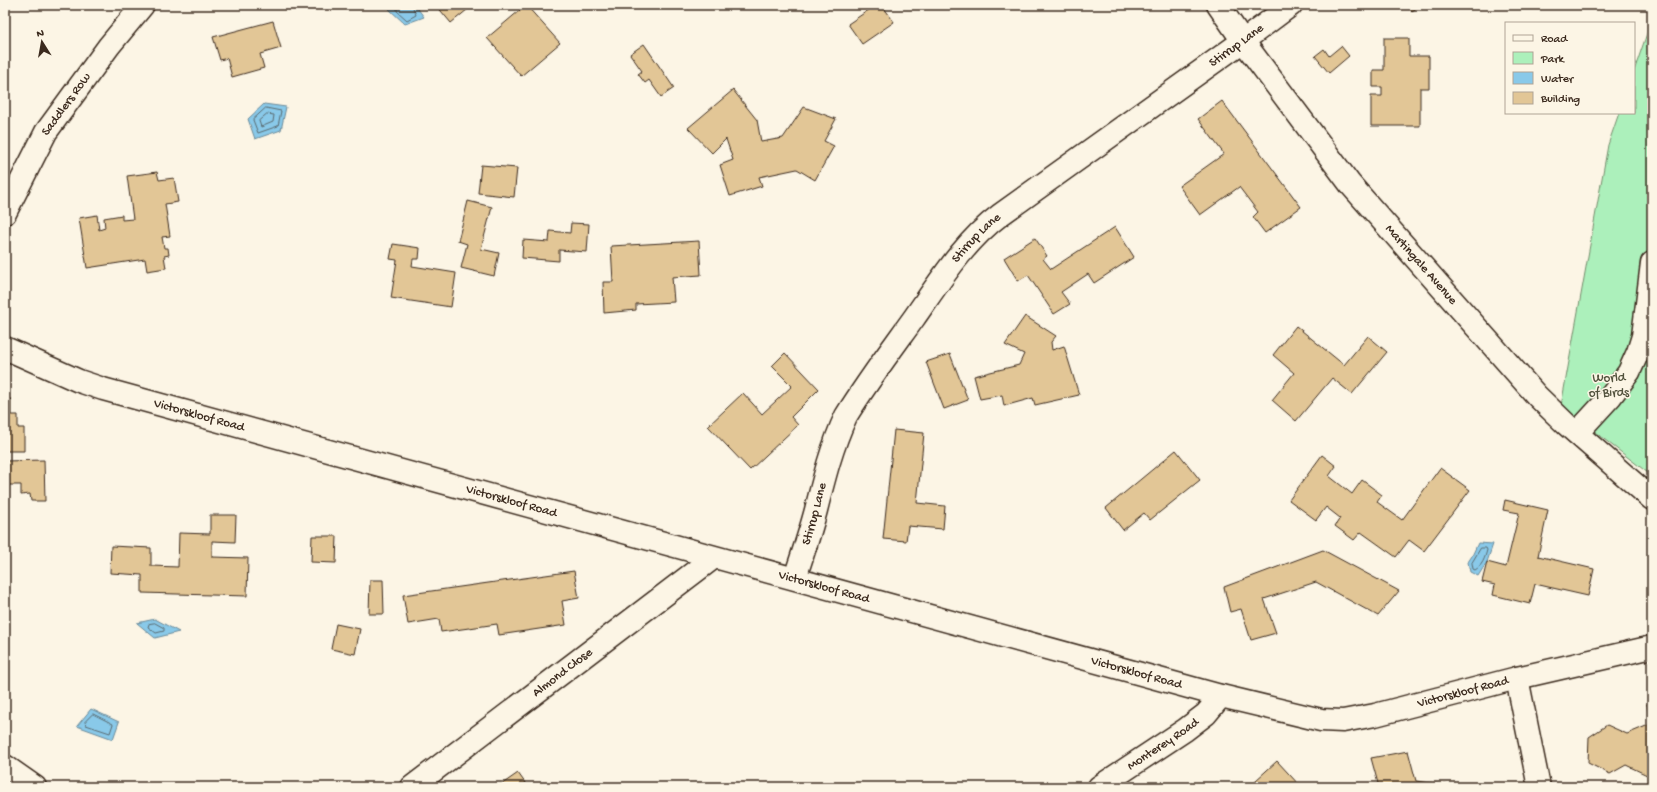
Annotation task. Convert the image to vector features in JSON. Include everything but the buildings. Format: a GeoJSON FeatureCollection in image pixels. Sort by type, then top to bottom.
{"type":"FeatureCollection","features":[{"type":"Feature","properties":{"kind":"street","name":"Saddlers Row"},"geometry":{"type":"LineString","coordinates":[[5,213],[46,132],[109,46],[143,5]]}},
{"type":"Feature","properties":{"kind":"street","name":"Martingale Avenue"},"geometry":{"type":"LineString","coordinates":[[1218,5],[1243,41],[1350,184],[1532,390],[1577,433],[1652,499]]}},
{"type":"Feature","properties":{"kind":"street","name":"Stirrup Lane"},"geometry":{"type":"LineString","coordinates":[[795,578],[811,527],[831,452],[846,416],[960,254],[987,224],[1291,5]]}},
{"type":"Feature","properties":{"kind":"street"},"geometry":{"type":"LineString","coordinates":[[1577,433],[1611,396],[1629,372],[1638,352],[1643,336],[1652,263]]}},
{"type":"Feature","properties":{"kind":"street","name":"Victorskloof Road"},"geometry":{"type":"LineString","coordinates":[[5,348],[66,376],[103,389],[713,558],[795,578],[1221,696],[1322,720],[1343,721],[1375,715],[1517,678],[1652,647]]}},
{"type":"Feature","properties":{"kind":"street","name":"Almond Close"},"geometry":{"type":"LineString","coordinates":[[412,787],[713,558]]}},
{"type":"Feature","properties":{"kind":"street"},"geometry":{"type":"LineString","coordinates":[[1517,678],[1539,787]]}},
{"type":"Feature","properties":{"kind":"street","name":"Monterey Road"},"geometry":{"type":"LineString","coordinates":[[1099,787],[1185,730],[1206,714],[1221,696]]}},
{"type":"Feature","properties":{"kind":"street"},"geometry":{"type":"LineString","coordinates":[[5,766],[35,787]]}},
{"type":"Feature","properties":{"kind":"green space","name":"World of Birds"},"geometry":{"type":"Polygon","coordinates":[[[1652,19],[1652,476],[1561,406],[1608,145],[1619,114],[1635,114],[1635,68],[1652,19]]]}},
{"type":"Feature","properties":{"kind":"water"},"geometry":{"type":"Polygon","coordinates":[[[397,5],[415,5],[424,17],[405,24],[389,9],[397,5]]]}},
{"type":"Feature","properties":{"kind":"water"},"geometry":{"type":"Polygon","coordinates":[[[264,104],[286,107],[281,130],[255,139],[248,119],[264,104]]]}},
{"type":"Feature","properties":{"kind":"water"},"geometry":{"type":"Polygon","coordinates":[[[1478,543],[1493,544],[1487,562],[1478,576],[1470,572],[1468,562],[1478,543]]]}},
{"type":"Feature","properties":{"kind":"water"},"geometry":{"type":"Polygon","coordinates":[[[155,619],[179,632],[155,638],[137,623],[155,619]]]}},
{"type":"Feature","properties":{"kind":"water"},"geometry":{"type":"Polygon","coordinates":[[[91,709],[119,722],[113,739],[77,726],[91,709]]]}}]}
